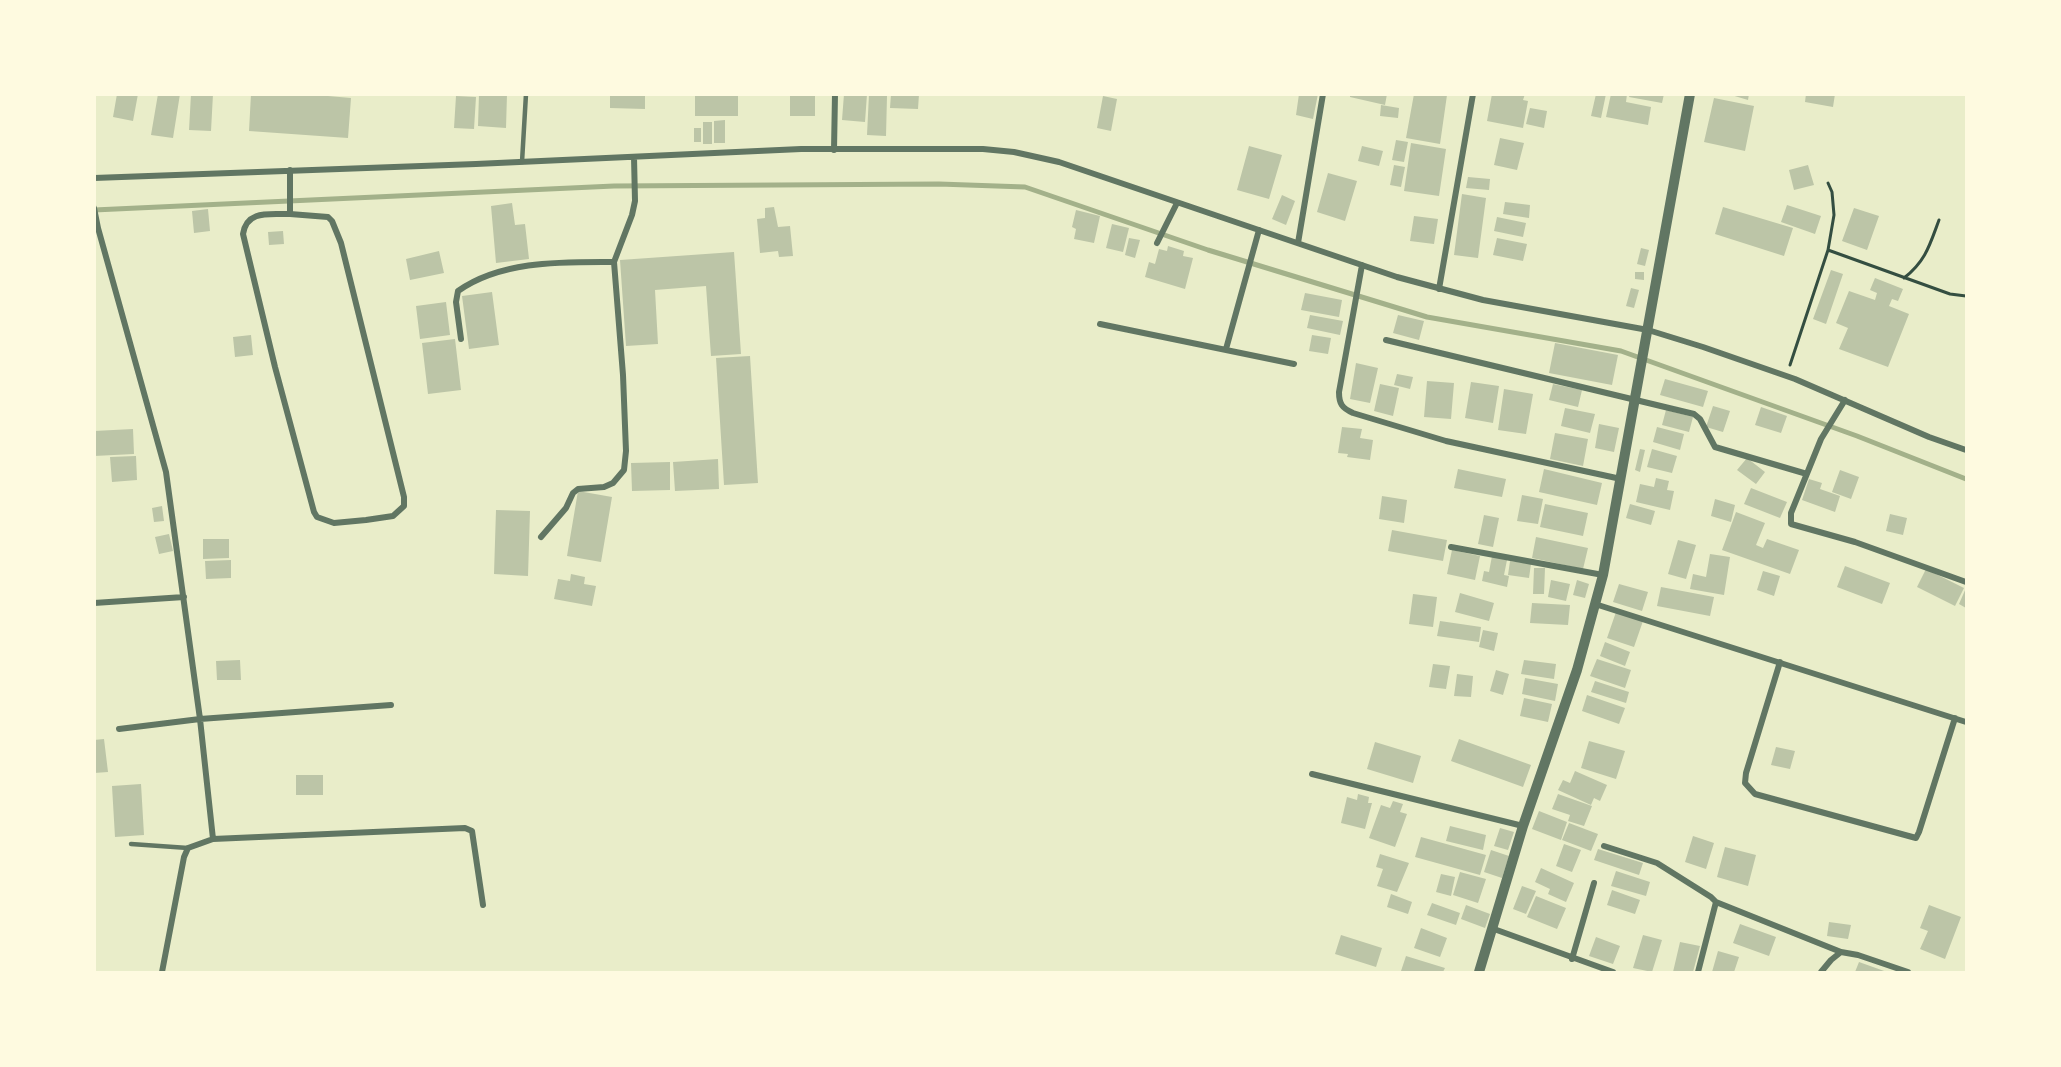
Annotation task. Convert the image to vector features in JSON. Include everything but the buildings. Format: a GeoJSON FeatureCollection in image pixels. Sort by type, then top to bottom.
{"type":"FeatureCollection","features":[{"type":"Feature","properties":{"kind":"street"},"geometry":{"type":"LineString","coordinates":[[834,150],[835,94]]}},
{"type":"Feature","properties":{"kind":"street"},"geometry":{"type":"LineString","coordinates":[[1298,243],[1323,94]]}},
{"type":"Feature","properties":{"kind":"street"},"geometry":{"type":"LineString","coordinates":[[1439,289],[1473,94]]}},
{"type":"Feature","properties":{"kind":"street"},"geometry":{"type":"LineString","coordinates":[[1479,972],[1494,929],[1523,826],[1577,670],[1603,575],[1690,94]]}},
{"type":"Feature","properties":{"kind":"street"},"geometry":{"type":"LineString","coordinates":[[94,178],[634,160],[790,150],[949,149],[1014,152],[1059,162],[1177,204],[1439,289],[1647,334],[1786,375],[1844,402],[1966,450]]}},
{"type":"Feature","properties":{"kind":"street"},"geometry":{"type":"LineString","coordinates":[[541,537],[566,508],[573,493],[578,489],[604,487],[613,483],[624,470],[626,451],[623,375],[614,262],[635,201],[634,160]]}},
{"type":"Feature","properties":{"kind":"street"},"geometry":{"type":"LineString","coordinates":[[290,170],[290,214]]}},
{"type":"Feature","properties":{"kind":"street"},"geometry":{"type":"LineString","coordinates":[[1157,243],[1177,204]]}},
{"type":"Feature","properties":{"kind":"street"},"geometry":{"type":"LineString","coordinates":[[94,208],[166,472],[200,719],[213,839]]}},
{"type":"Feature","properties":{"kind":"street"},"geometry":{"type":"LineString","coordinates":[[290,214],[328,217],[339,237],[404,497],[404,506],[393,516],[334,523],[317,517],[314,512],[275,367],[243,234],[245,224],[249,219],[258,215],[290,214]]}},
{"type":"Feature","properties":{"kind":"street"},"geometry":{"type":"LineString","coordinates":[[1226,349],[1259,230]]}},
{"type":"Feature","properties":{"kind":"street"},"geometry":{"type":"LineString","coordinates":[[461,339],[456,302],[458,291],[474,280],[496,272],[557,262],[614,262]]}},
{"type":"Feature","properties":{"kind":"street"},"geometry":{"type":"LineString","coordinates":[[1362,265],[1339,392],[1339,401],[1343,408],[1446,441],[1621,479]]}},
{"type":"Feature","properties":{"kind":"street"},"geometry":{"type":"LineString","coordinates":[[1100,324],[1294,364]]}},
{"type":"Feature","properties":{"kind":"street"},"geometry":{"type":"LineString","coordinates":[[1386,339],[1694,414],[1700,419],[1715,447],[1807,474]]}},
{"type":"Feature","properties":{"kind":"street"},"geometry":{"type":"LineString","coordinates":[[1844,402],[1827,431],[1807,474],[1791,513],[1791,524],[1855,542],[1966,582]]}},
{"type":"Feature","properties":{"kind":"street"},"geometry":{"type":"LineString","coordinates":[[1451,547],[1603,575]]}},
{"type":"Feature","properties":{"kind":"street"},"geometry":{"type":"LineString","coordinates":[[94,603],[184,597]]}},
{"type":"Feature","properties":{"kind":"street"},"geometry":{"type":"LineString","coordinates":[[1594,604],[1966,722]]}},
{"type":"Feature","properties":{"kind":"street"},"geometry":{"type":"LineString","coordinates":[[1780,662],[1746,773],[1745,783],[1755,794],[1916,838],[1920,832],[1955,718]]}},
{"type":"Feature","properties":{"kind":"street"},"geometry":{"type":"LineString","coordinates":[[119,729],[200,719],[391,705]]}},
{"type":"Feature","properties":{"kind":"street"},"geometry":{"type":"LineString","coordinates":[[1312,774],[1523,826]]}},
{"type":"Feature","properties":{"kind":"street"},"geometry":{"type":"LineString","coordinates":[[162,972],[181,868],[188,848],[213,839],[465,828],[472,831],[483,905]]}},
{"type":"Feature","properties":{"kind":"street"},"geometry":{"type":"LineString","coordinates":[[1604,846],[1657,863],[1716,902],[1841,952],[1858,955],[1908,972]]}},
{"type":"Feature","properties":{"kind":"street"},"geometry":{"type":"LineString","coordinates":[[1572,959],[1594,883]]}},
{"type":"Feature","properties":{"kind":"street"},"geometry":{"type":"LineString","coordinates":[[1698,972],[1716,902]]}},
{"type":"Feature","properties":{"kind":"street"},"geometry":{"type":"LineString","coordinates":[[1494,929],[1613,972]]}},
{"type":"Feature","properties":{"kind":"street"},"geometry":{"type":"LineString","coordinates":[[1821,972],[1841,952]]}},
{"type":"Feature","properties":{"kind":"lane"},"geometry":{"type":"LineString","coordinates":[[522,162],[526,94]]}},
{"type":"Feature","properties":{"kind":"lane"},"geometry":{"type":"LineString","coordinates":[[131,844],[188,848]]}},
{"type":"Feature","properties":{"kind":"path"},"geometry":{"type":"LineString","coordinates":[[1786,375],[1828,250],[1834,215],[1832,192],[1828,183]]}},
{"type":"Feature","properties":{"kind":"path"},"geometry":{"type":"LineString","coordinates":[[1904,278],[1918,268],[1925,257],[1939,220]]}},
{"type":"Feature","properties":{"kind":"path"},"geometry":{"type":"LineString","coordinates":[[1828,250],[1950,294],[1966,296]]}},
{"type":"Feature","properties":{"kind":"waterway"},"geometry":{"type":"LineString","coordinates":[[94,210],[614,186],[939,184],[1025,187],[1208,250],[1427,317],[1621,351],[1857,436],[1966,479]]}}]}
